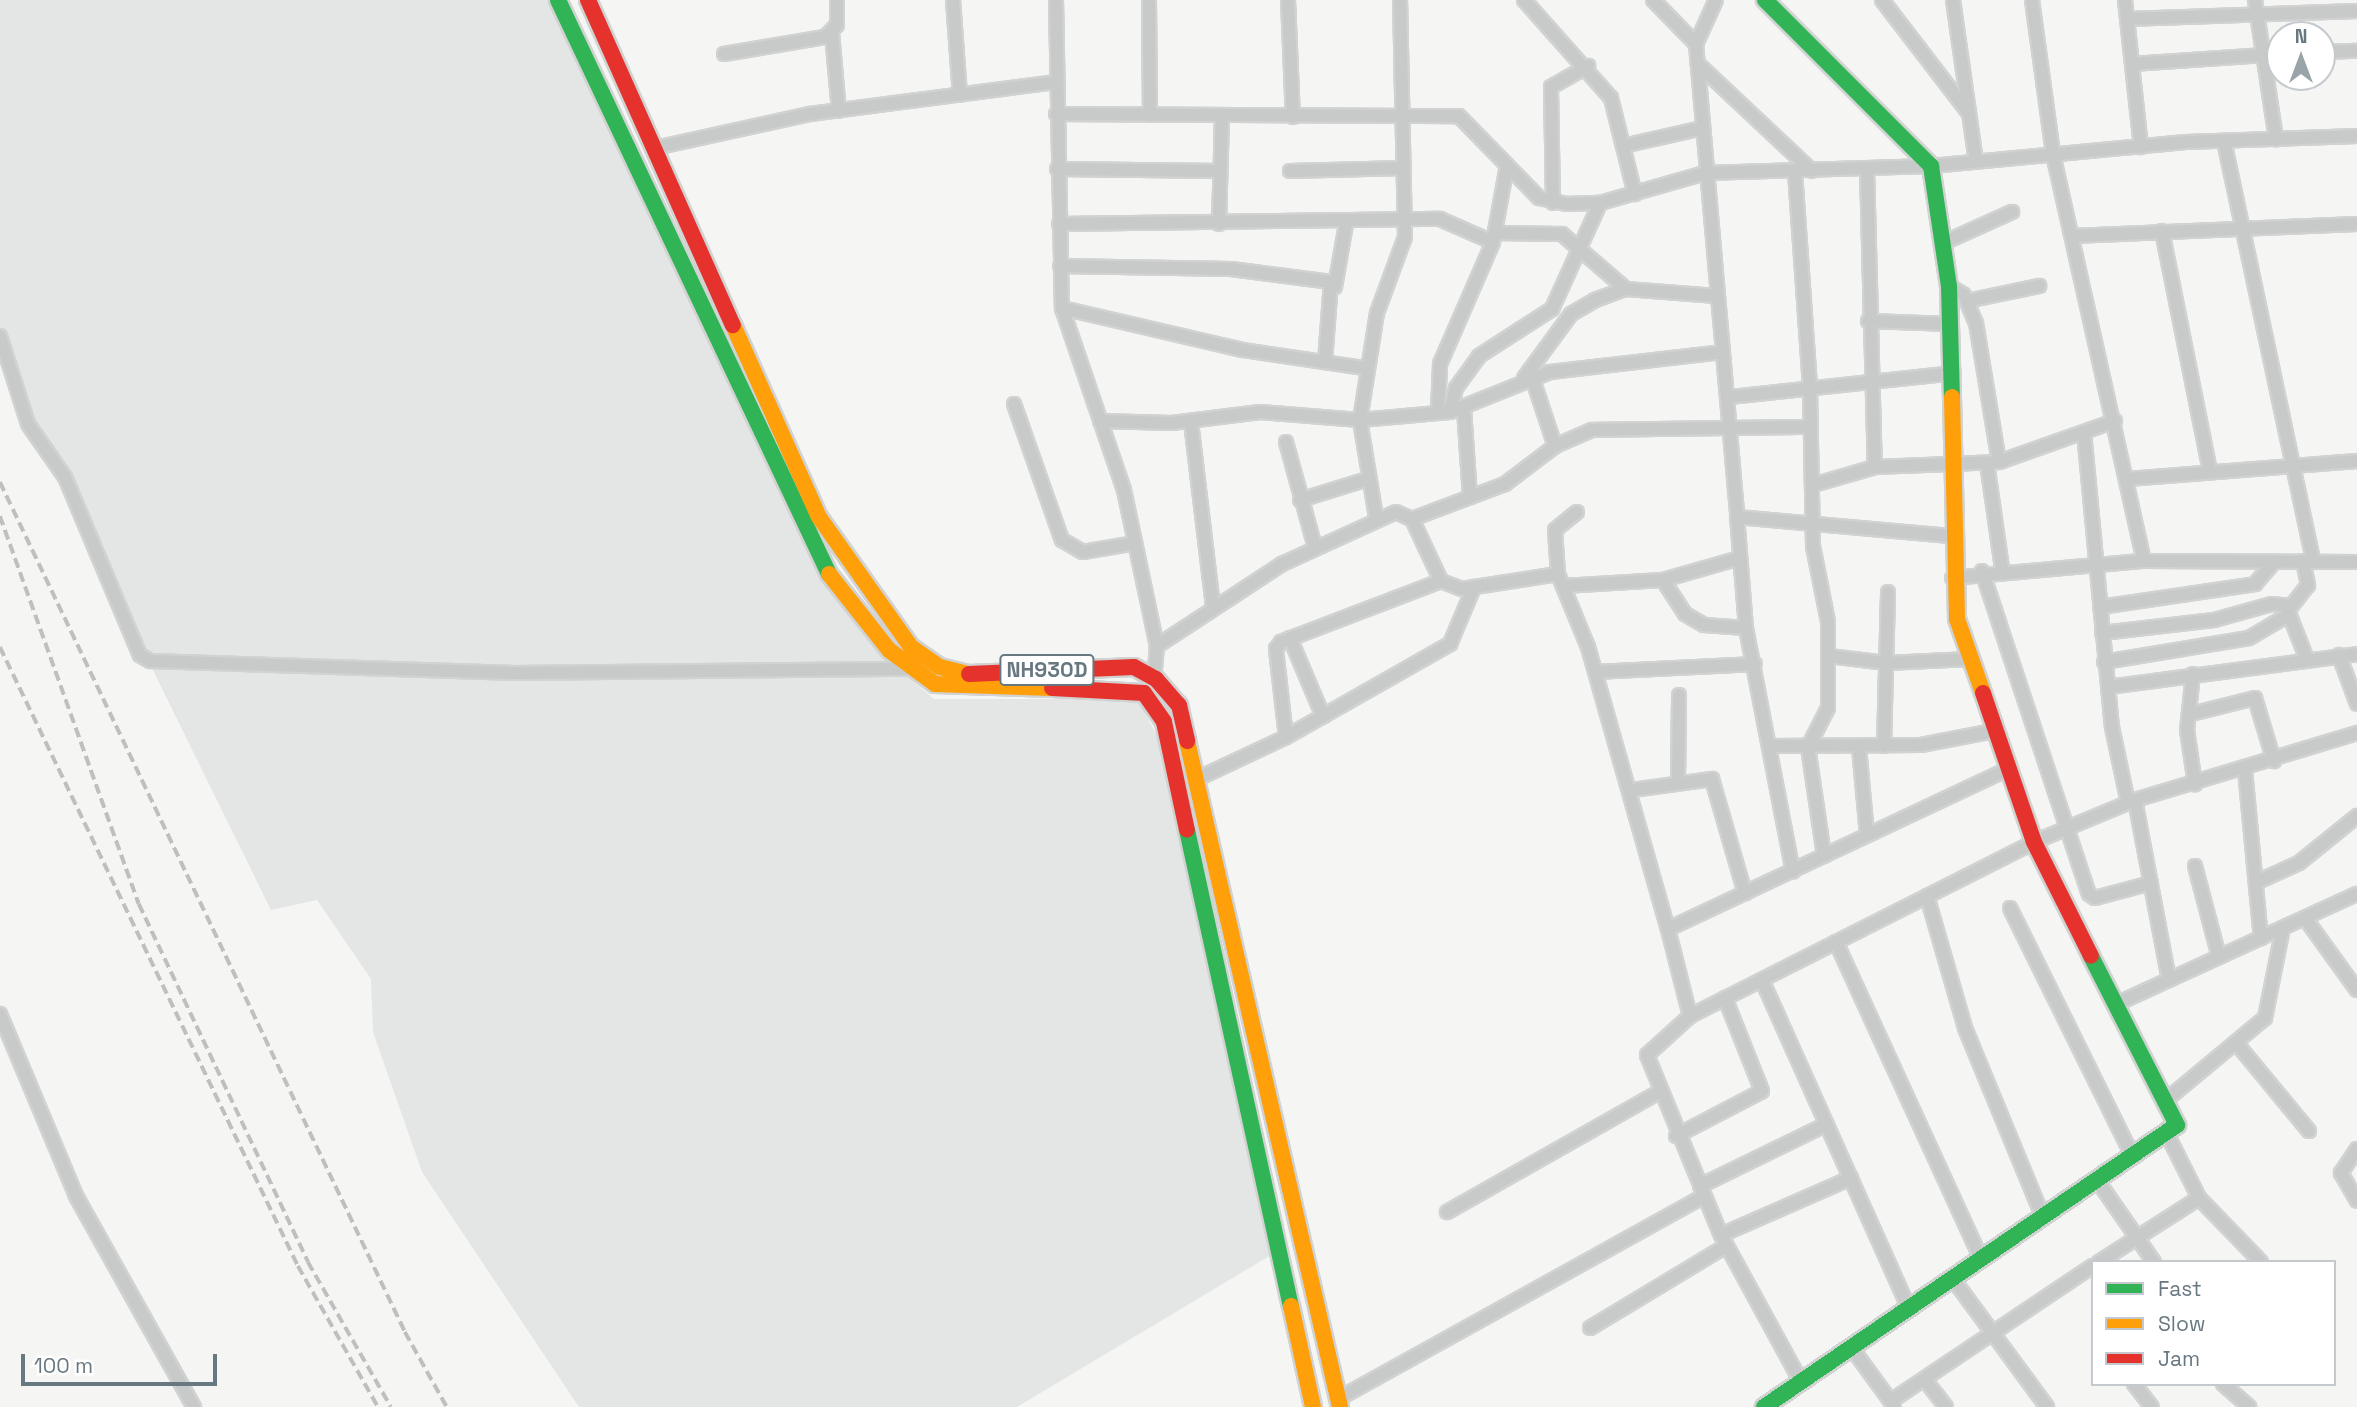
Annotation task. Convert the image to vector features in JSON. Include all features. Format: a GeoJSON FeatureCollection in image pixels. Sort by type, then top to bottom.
{"type":"FeatureCollection","features":[{"type":"Feature","properties":{"kind":"main road","name":"NH930D"},"geometry":{"type":"LineString","coordinates":[[558,0],[819,561],[911,669],[935,684],[962,688],[1113,685],[1144,693]]}},
{"type":"Feature","properties":{"kind":"main road","name":"NH930D"},"geometry":{"type":"LineString","coordinates":[[588,0],[819,517],[911,647],[940,667],[970,674],[1122,664],[1156,679],[1184,717],[1339,1403]]}},
{"type":"Feature","properties":{"kind":"main road"},"geometry":{"type":"LineString","coordinates":[[1763,1407],[2177,1125],[2114,1005],[2034,842],[1970,659],[1952,578],[1950,536],[1954,467],[1954,373],[1949,286],[1931,166],[1765,0]]}},
{"type":"Feature","properties":{"kind":"main road"},"geometry":{"type":"LineString","coordinates":[[1144,693],[1172,745],[1312,1407]]}},
{"type":"Feature","properties":{"kind":"street"},"geometry":{"type":"LineString","coordinates":[[837,0],[832,33],[839,111]]}},
{"type":"Feature","properties":{"kind":"street"},"geometry":{"type":"LineString","coordinates":[[953,0],[960,95]]}},
{"type":"Feature","properties":{"kind":"street"},"geometry":{"type":"LineString","coordinates":[[1056,0],[1055,82],[1062,308],[1100,421],[1135,543],[1157,646],[1156,679],[1144,693]]}},
{"type":"Feature","properties":{"kind":"street"},"geometry":{"type":"LineString","coordinates":[[1149,0],[1150,115]]}},
{"type":"Feature","properties":{"kind":"street"},"geometry":{"type":"LineString","coordinates":[[1289,0],[1293,117]]}},
{"type":"Feature","properties":{"kind":"street"},"geometry":{"type":"LineString","coordinates":[[1376,517],[1360,420],[1364,368],[1406,219],[1400,0]]}},
{"type":"Feature","properties":{"kind":"street"},"geometry":{"type":"LineString","coordinates":[[1524,0],[1588,66],[1611,98],[1635,194]]}},
{"type":"Feature","properties":{"kind":"street"},"geometry":{"type":"LineString","coordinates":[[1653,0],[1696,44]]}},
{"type":"Feature","properties":{"kind":"street"},"geometry":{"type":"LineString","coordinates":[[1716,0],[1696,44],[1705,173],[1722,352],[1734,427],[1737,517],[1746,628],[1793,871]]}},
{"type":"Feature","properties":{"kind":"street"},"geometry":{"type":"LineString","coordinates":[[1882,0],[1970,115]]}},
{"type":"Feature","properties":{"kind":"street"},"geometry":{"type":"LineString","coordinates":[[1954,0],[1976,161]]}},
{"type":"Feature","properties":{"kind":"street"},"geometry":{"type":"LineString","coordinates":[[2032,0],[2053,155],[2115,421],[2144,561]]}},
{"type":"Feature","properties":{"kind":"street"},"geometry":{"type":"LineString","coordinates":[[2124,0],[2141,147]]}},
{"type":"Feature","properties":{"kind":"street"},"geometry":{"type":"LineString","coordinates":[[2187,0],[2188,15]]}},
{"type":"Feature","properties":{"kind":"street"},"geometry":{"type":"LineString","coordinates":[[2127,19],[2188,15],[2255,6],[2357,11]]}},
{"type":"Feature","properties":{"kind":"street"},"geometry":{"type":"LineString","coordinates":[[2255,6],[2260,55],[2276,139]]}},
{"type":"Feature","properties":{"kind":"street"},"geometry":{"type":"LineString","coordinates":[[724,54],[832,33]]}},
{"type":"Feature","properties":{"kind":"street"},"geometry":{"type":"LineString","coordinates":[[2336,52],[2357,51]]}},
{"type":"Feature","properties":{"kind":"street"},"geometry":{"type":"LineString","coordinates":[[2132,64],[2266,55]]}},
{"type":"Feature","properties":{"kind":"street"},"geometry":{"type":"LineString","coordinates":[[1698,64],[1812,171]]}},
{"type":"Feature","properties":{"kind":"street"},"geometry":{"type":"LineString","coordinates":[[1553,203],[1551,88],[1588,66]]}},
{"type":"Feature","properties":{"kind":"street"},"geometry":{"type":"LineString","coordinates":[[655,148],[839,111],[1055,82]]}},
{"type":"Feature","properties":{"kind":"street"},"geometry":{"type":"LineString","coordinates":[[1056,114],[1467,119],[1506,171],[1553,203],[1600,203],[1705,173],[1931,166],[2224,141],[2356,139]]}},
{"type":"Feature","properties":{"kind":"street"},"geometry":{"type":"LineString","coordinates":[[1219,224],[1222,116]]}},
{"type":"Feature","properties":{"kind":"street"},"geometry":{"type":"LineString","coordinates":[[1623,146],[1702,128]]}},
{"type":"Feature","properties":{"kind":"street"},"geometry":{"type":"LineString","coordinates":[[2105,662],[2249,638],[2289,611],[2308,585],[2308,561],[2296,466],[2224,141]]}},
{"type":"Feature","properties":{"kind":"street"},"geometry":{"type":"LineString","coordinates":[[1290,170],[1404,168]]}},
{"type":"Feature","properties":{"kind":"street"},"geometry":{"type":"LineString","coordinates":[[1058,169],[1220,171]]}},
{"type":"Feature","properties":{"kind":"street"},"geometry":{"type":"LineString","coordinates":[[1867,169],[1873,220],[1868,383],[1875,467]]}},
{"type":"Feature","properties":{"kind":"street"},"geometry":{"type":"LineString","coordinates":[[1444,412],[1440,364],[1494,237],[1506,171]]}},
{"type":"Feature","properties":{"kind":"street"},"geometry":{"type":"LineString","coordinates":[[1795,172],[1810,389],[1814,526],[1829,656],[1828,708],[1808,747],[1824,856]]}},
{"type":"Feature","properties":{"kind":"street"},"geometry":{"type":"LineString","coordinates":[[1444,412],[1479,356],[1552,309],[1600,203]]}},
{"type":"Feature","properties":{"kind":"street"},"geometry":{"type":"LineString","coordinates":[[1943,243],[2012,212]]}},
{"type":"Feature","properties":{"kind":"street"},"geometry":{"type":"LineString","coordinates":[[1059,224],[1346,224],[1406,219],[1448,220],[1494,237],[1562,234],[1581,246],[1626,289]]}},
{"type":"Feature","properties":{"kind":"street"},"geometry":{"type":"LineString","coordinates":[[1325,362],[1346,224]]}},
{"type":"Feature","properties":{"kind":"street"},"geometry":{"type":"LineString","coordinates":[[2072,236],[2357,224]]}},
{"type":"Feature","properties":{"kind":"street"},"geometry":{"type":"LineString","coordinates":[[2162,231],[2210,471]]}},
{"type":"Feature","properties":{"kind":"street"},"geometry":{"type":"LineString","coordinates":[[1060,266],[1231,269],[1335,287]]}},
{"type":"Feature","properties":{"kind":"street"},"geometry":{"type":"LineString","coordinates":[[1949,286],[1967,301],[1993,463],[2002,569]]}},
{"type":"Feature","properties":{"kind":"street"},"geometry":{"type":"LineString","coordinates":[[1967,301],[2039,286]]}},
{"type":"Feature","properties":{"kind":"street"},"geometry":{"type":"LineString","coordinates":[[1528,378],[1571,314],[1626,289],[1717,296]]}},
{"type":"Feature","properties":{"kind":"street"},"geometry":{"type":"LineString","coordinates":[[1062,308],[1233,348],[1364,368]]}},
{"type":"Feature","properties":{"kind":"street"},"geometry":{"type":"LineString","coordinates":[[1868,321],[1951,324]]}},
{"type":"Feature","properties":{"kind":"street"},"geometry":{"type":"LineString","coordinates":[[0,336],[28,424],[65,477],[140,655],[150,661],[515,673],[911,669]]}},
{"type":"Feature","properties":{"kind":"street"},"geometry":{"type":"LineString","coordinates":[[1100,421],[1191,422],[1260,412],[1360,420],[1444,412],[1464,409],[1528,378],[1640,357],[1722,352]]}},
{"type":"Feature","properties":{"kind":"street"},"geometry":{"type":"LineString","coordinates":[[1730,397],[1954,373]]}},
{"type":"Feature","properties":{"kind":"street"},"geometry":{"type":"LineString","coordinates":[[1528,378],[1555,446]]}},
{"type":"Feature","properties":{"kind":"street"},"geometry":{"type":"LineString","coordinates":[[1014,404],[1068,547],[1083,552],[1135,543]]}},
{"type":"Feature","properties":{"kind":"street"},"geometry":{"type":"LineString","coordinates":[[1464,409],[1470,497]]}},
{"type":"Feature","properties":{"kind":"street"},"geometry":{"type":"LineString","coordinates":[[1813,485],[1875,467],[1954,467],[1993,463],[2115,421]]}},
{"type":"Feature","properties":{"kind":"street"},"geometry":{"type":"LineString","coordinates":[[1191,422],[1213,607]]}},
{"type":"Feature","properties":{"kind":"street"},"geometry":{"type":"LineString","coordinates":[[1412,519],[1506,484],[1555,446],[1610,426],[1811,427]]}},
{"type":"Feature","properties":{"kind":"street"},"geometry":{"type":"LineString","coordinates":[[2084,432],[2108,687],[2151,883],[2169,980]]}},
{"type":"Feature","properties":{"kind":"street"},"geometry":{"type":"LineString","coordinates":[[1286,442],[1315,547]]}},
{"type":"Feature","properties":{"kind":"street"},"geometry":{"type":"LineString","coordinates":[[2126,478],[2357,461]]}},
{"type":"Feature","properties":{"kind":"street"},"geometry":{"type":"LineString","coordinates":[[1300,500],[1368,479]]}},
{"type":"Feature","properties":{"kind":"street"},"geometry":{"type":"LineString","coordinates":[[1157,646],[1213,607],[1315,547],[1376,517],[1396,512],[1412,519],[1441,581]]}},
{"type":"Feature","properties":{"kind":"street"},"geometry":{"type":"LineString","coordinates":[[1577,512],[1555,530],[1558,574],[1596,672],[1632,790],[1690,1016]]}},
{"type":"Feature","properties":{"kind":"street"},"geometry":{"type":"LineString","coordinates":[[1737,517],[1814,526],[1950,536]]}},
{"type":"Feature","properties":{"kind":"street"},"geometry":{"type":"LineString","coordinates":[[1563,586],[1663,580],[1740,558]]}},
{"type":"Feature","properties":{"kind":"street"},"geometry":{"type":"LineString","coordinates":[[1952,578],[1982,570],[2144,561],[2357,562]]}},
{"type":"Feature","properties":{"kind":"street"},"geometry":{"type":"LineString","coordinates":[[2100,607],[2255,584],[2274,562]]}},
{"type":"Feature","properties":{"kind":"street"},"geometry":{"type":"LineString","coordinates":[[1982,570],[2092,897],[2151,883]]}},
{"type":"Feature","properties":{"kind":"street"},"geometry":{"type":"LineString","coordinates":[[1286,737],[1276,649],[1290,638],[1441,581],[1474,587],[1558,574]]}},
{"type":"Feature","properties":{"kind":"street"},"geometry":{"type":"LineString","coordinates":[[1663,580],[1685,614],[1704,625],[1746,628]]}},
{"type":"Feature","properties":{"kind":"street"},"geometry":{"type":"LineString","coordinates":[[1199,778],[1286,737],[1450,644],[1474,587]]}},
{"type":"Feature","properties":{"kind":"street"},"geometry":{"type":"LineString","coordinates":[[1884,746],[1888,592]]}},
{"type":"Feature","properties":{"kind":"street"},"geometry":{"type":"LineString","coordinates":[[2102,633],[2214,620],[2272,604],[2289,611],[2306,657]]}},
{"type":"Feature","properties":{"kind":"street"},"geometry":{"type":"LineString","coordinates":[[1290,638],[1322,716]]}},
{"type":"Feature","properties":{"kind":"street"},"geometry":{"type":"LineString","coordinates":[[2108,687],[2306,657],[2357,654]]}},
{"type":"Feature","properties":{"kind":"street"},"geometry":{"type":"LineString","coordinates":[[2339,655],[2357,704]]}},
{"type":"Feature","properties":{"kind":"street"},"geometry":{"type":"LineString","coordinates":[[1829,656],[1887,663],[1970,659]]}},
{"type":"Feature","properties":{"kind":"street"},"geometry":{"type":"LineString","coordinates":[[1596,672],[1755,664]]}},
{"type":"Feature","properties":{"kind":"street"},"geometry":{"type":"LineString","coordinates":[[2193,674],[2190,714],[2195,784]]}},
{"type":"Feature","properties":{"kind":"street"},"geometry":{"type":"LineString","coordinates":[[1678,781],[1679,695]]}},
{"type":"Feature","properties":{"kind":"street"},"geometry":{"type":"LineString","coordinates":[[2190,714],[2255,698],[2274,761]]}},
{"type":"Feature","properties":{"kind":"street"},"geometry":{"type":"LineString","coordinates":[[1770,746],[1884,746],[1994,731]]}},
{"type":"Feature","properties":{"kind":"street"},"geometry":{"type":"LineString","coordinates":[[1800,1380],[1724,1241],[1676,1136],[1647,1055],[1690,1016],[2034,842],[2132,802],[2245,770],[2357,733]]}},
{"type":"Feature","properties":{"kind":"street"},"geometry":{"type":"LineString","coordinates":[[1859,747],[1867,835]]}},
{"type":"Feature","properties":{"kind":"street"},"geometry":{"type":"LineString","coordinates":[[1668,929],[2008,769]]}},
{"type":"Feature","properties":{"kind":"street"},"geometry":{"type":"LineString","coordinates":[[2245,770],[2261,938]]}},
{"type":"Feature","properties":{"kind":"street"},"geometry":{"type":"LineString","coordinates":[[1632,790],[1678,781],[1713,779],[1745,893]]}},
{"type":"Feature","properties":{"kind":"street"},"geometry":{"type":"LineString","coordinates":[[2257,882],[2299,863],[2357,816]]}},
{"type":"Feature","properties":{"kind":"street"},"geometry":{"type":"LineString","coordinates":[[2195,866],[2219,957]]}},
{"type":"Feature","properties":{"kind":"street"},"geometry":{"type":"LineString","coordinates":[[2114,1005],[2357,894]]}},
{"type":"Feature","properties":{"kind":"street"},"geometry":{"type":"LineString","coordinates":[[1927,896],[1965,1028],[2043,1217]]}},
{"type":"Feature","properties":{"kind":"street"},"geometry":{"type":"LineString","coordinates":[[2010,908],[2133,1155]]}},
{"type":"Feature","properties":{"kind":"street"},"geometry":{"type":"LineString","coordinates":[[2305,918],[2357,990]]}},
{"type":"Feature","properties":{"kind":"street"},"geometry":{"type":"LineString","coordinates":[[2165,1101],[2237,1044],[2265,1018],[2283,928]]}},
{"type":"Feature","properties":{"kind":"street"},"geometry":{"type":"LineString","coordinates":[[1836,942],[1981,1259]]}},
{"type":"Feature","properties":{"kind":"street"},"geometry":{"type":"LineString","coordinates":[[1762,980],[1909,1308]]}},
{"type":"Feature","properties":{"kind":"street"},"geometry":{"type":"LineString","coordinates":[[1676,1136],[1762,1091],[1725,998]]}},
{"type":"Feature","properties":{"kind":"street"},"geometry":{"type":"LineString","coordinates":[[0,1014],[76,1196],[194,1407]]}},
{"type":"Feature","properties":{"kind":"street"},"geometry":{"type":"LineString","coordinates":[[2237,1044],[2309,1130]]}},
{"type":"Feature","properties":{"kind":"street"},"geometry":{"type":"LineString","coordinates":[[1447,1212],[1659,1092]]}},
{"type":"Feature","properties":{"kind":"street"},"geometry":{"type":"LineString","coordinates":[[1339,1403],[1702,1191],[1827,1124]]}},
{"type":"Feature","properties":{"kind":"street"},"geometry":{"type":"LineString","coordinates":[[2166,1132],[2199,1198],[2259,1260]]}},
{"type":"Feature","properties":{"kind":"street"},"geometry":{"type":"LineString","coordinates":[[2357,1149],[2341,1172],[2357,1201]]}},
{"type":"Feature","properties":{"kind":"street"},"geometry":{"type":"LineString","coordinates":[[1590,1328],[1724,1241],[1851,1178]]}},
{"type":"Feature","properties":{"kind":"street"},"geometry":{"type":"LineString","coordinates":[[2097,1180],[2153,1260]]}},
{"type":"Feature","properties":{"kind":"street"},"geometry":{"type":"LineString","coordinates":[[2102,1260],[2199,1198]]}},
{"type":"Feature","properties":{"kind":"street"},"geometry":{"type":"LineString","coordinates":[[1851,1347],[1893,1404],[1991,1331],[2091,1267]]}},
{"type":"Feature","properties":{"kind":"street"},"geometry":{"type":"LineString","coordinates":[[1953,1279],[2047,1407]]}},
{"type":"Feature","properties":{"kind":"street"},"geometry":{"type":"LineString","coordinates":[[1925,1380],[1946,1407]]}},
{"type":"Feature","properties":{"kind":"street"},"geometry":{"type":"LineString","coordinates":[[2136,1386],[2152,1407]]}},
{"type":"Feature","properties":{"kind":"street"},"geometry":{"type":"LineString","coordinates":[[2225,1386],[2249,1407]]}},
{"type":"Feature","properties":{"kind":"shaded area"},"geometry":{"type":"Polygon","coordinates":[[[0,0],[557,0],[798,524],[884,657],[934,699],[1138,699],[1159,740],[1276,1252],[1017,1407],[579,1407],[422,1172],[373,1032],[371,979],[317,900],[271,910],[15,390],[0,343],[0,0]]]}},
{"type":"Feature","properties":{"kind":"railway"},"geometry":{"type":"LineString","coordinates":[[0,482],[405,1332],[447,1407]]}},
{"type":"Feature","properties":{"kind":"railway"},"geometry":{"type":"LineString","coordinates":[[0,516],[139,904],[308,1262],[391,1407]]}},
{"type":"Feature","properties":{"kind":"railway"},"geometry":{"type":"LineString","coordinates":[[0,647],[298,1266],[378,1407]]}},
{"type":"Feature","properties":{"kind":"traffic: fast"},"geometry":{"type":"LineString","coordinates":[[558,0],[829,574]]}},
{"type":"Feature","properties":{"kind":"traffic: fast"},"geometry":{"type":"LineString","coordinates":[[1765,0],[1931,166],[1949,286],[1952,397]]}},
{"type":"Feature","properties":{"kind":"traffic: fast"},"geometry":{"type":"LineString","coordinates":[[1187,830],[1291,1306]]}},
{"type":"Feature","properties":{"kind":"traffic: fast"},"geometry":{"type":"LineString","coordinates":[[1764,1407],[2177,1125],[2091,956]]}},
{"type":"Feature","properties":{"kind":"traffic: slow"},"geometry":{"type":"LineString","coordinates":[[733,325],[819,517],[911,647],[940,667],[969,674]]}},
{"type":"Feature","properties":{"kind":"traffic: slow"},"geometry":{"type":"LineString","coordinates":[[1952,397],[1957,619],[1983,693]]}},
{"type":"Feature","properties":{"kind":"traffic: slow"},"geometry":{"type":"LineString","coordinates":[[829,574],[889,650],[935,684],[1052,688]]}},
{"type":"Feature","properties":{"kind":"traffic: slow"},"geometry":{"type":"LineString","coordinates":[[1187,741],[1340,1407]]}},
{"type":"Feature","properties":{"kind":"traffic: slow"},"geometry":{"type":"LineString","coordinates":[[1291,1306],[1313,1407]]}},
{"type":"Feature","properties":{"kind":"traffic: jam"},"geometry":{"type":"LineString","coordinates":[[588,0],[733,325]]}},
{"type":"Feature","properties":{"kind":"traffic: jam"},"geometry":{"type":"LineString","coordinates":[[969,674],[1134,667],[1156,679],[1179,705],[1187,741]]}},
{"type":"Feature","properties":{"kind":"traffic: jam"},"geometry":{"type":"LineString","coordinates":[[1052,688],[1144,693],[1164,722],[1187,830]]}},
{"type":"Feature","properties":{"kind":"traffic: jam"},"geometry":{"type":"LineString","coordinates":[[1983,693],[2034,842],[2091,956]]}}]}
